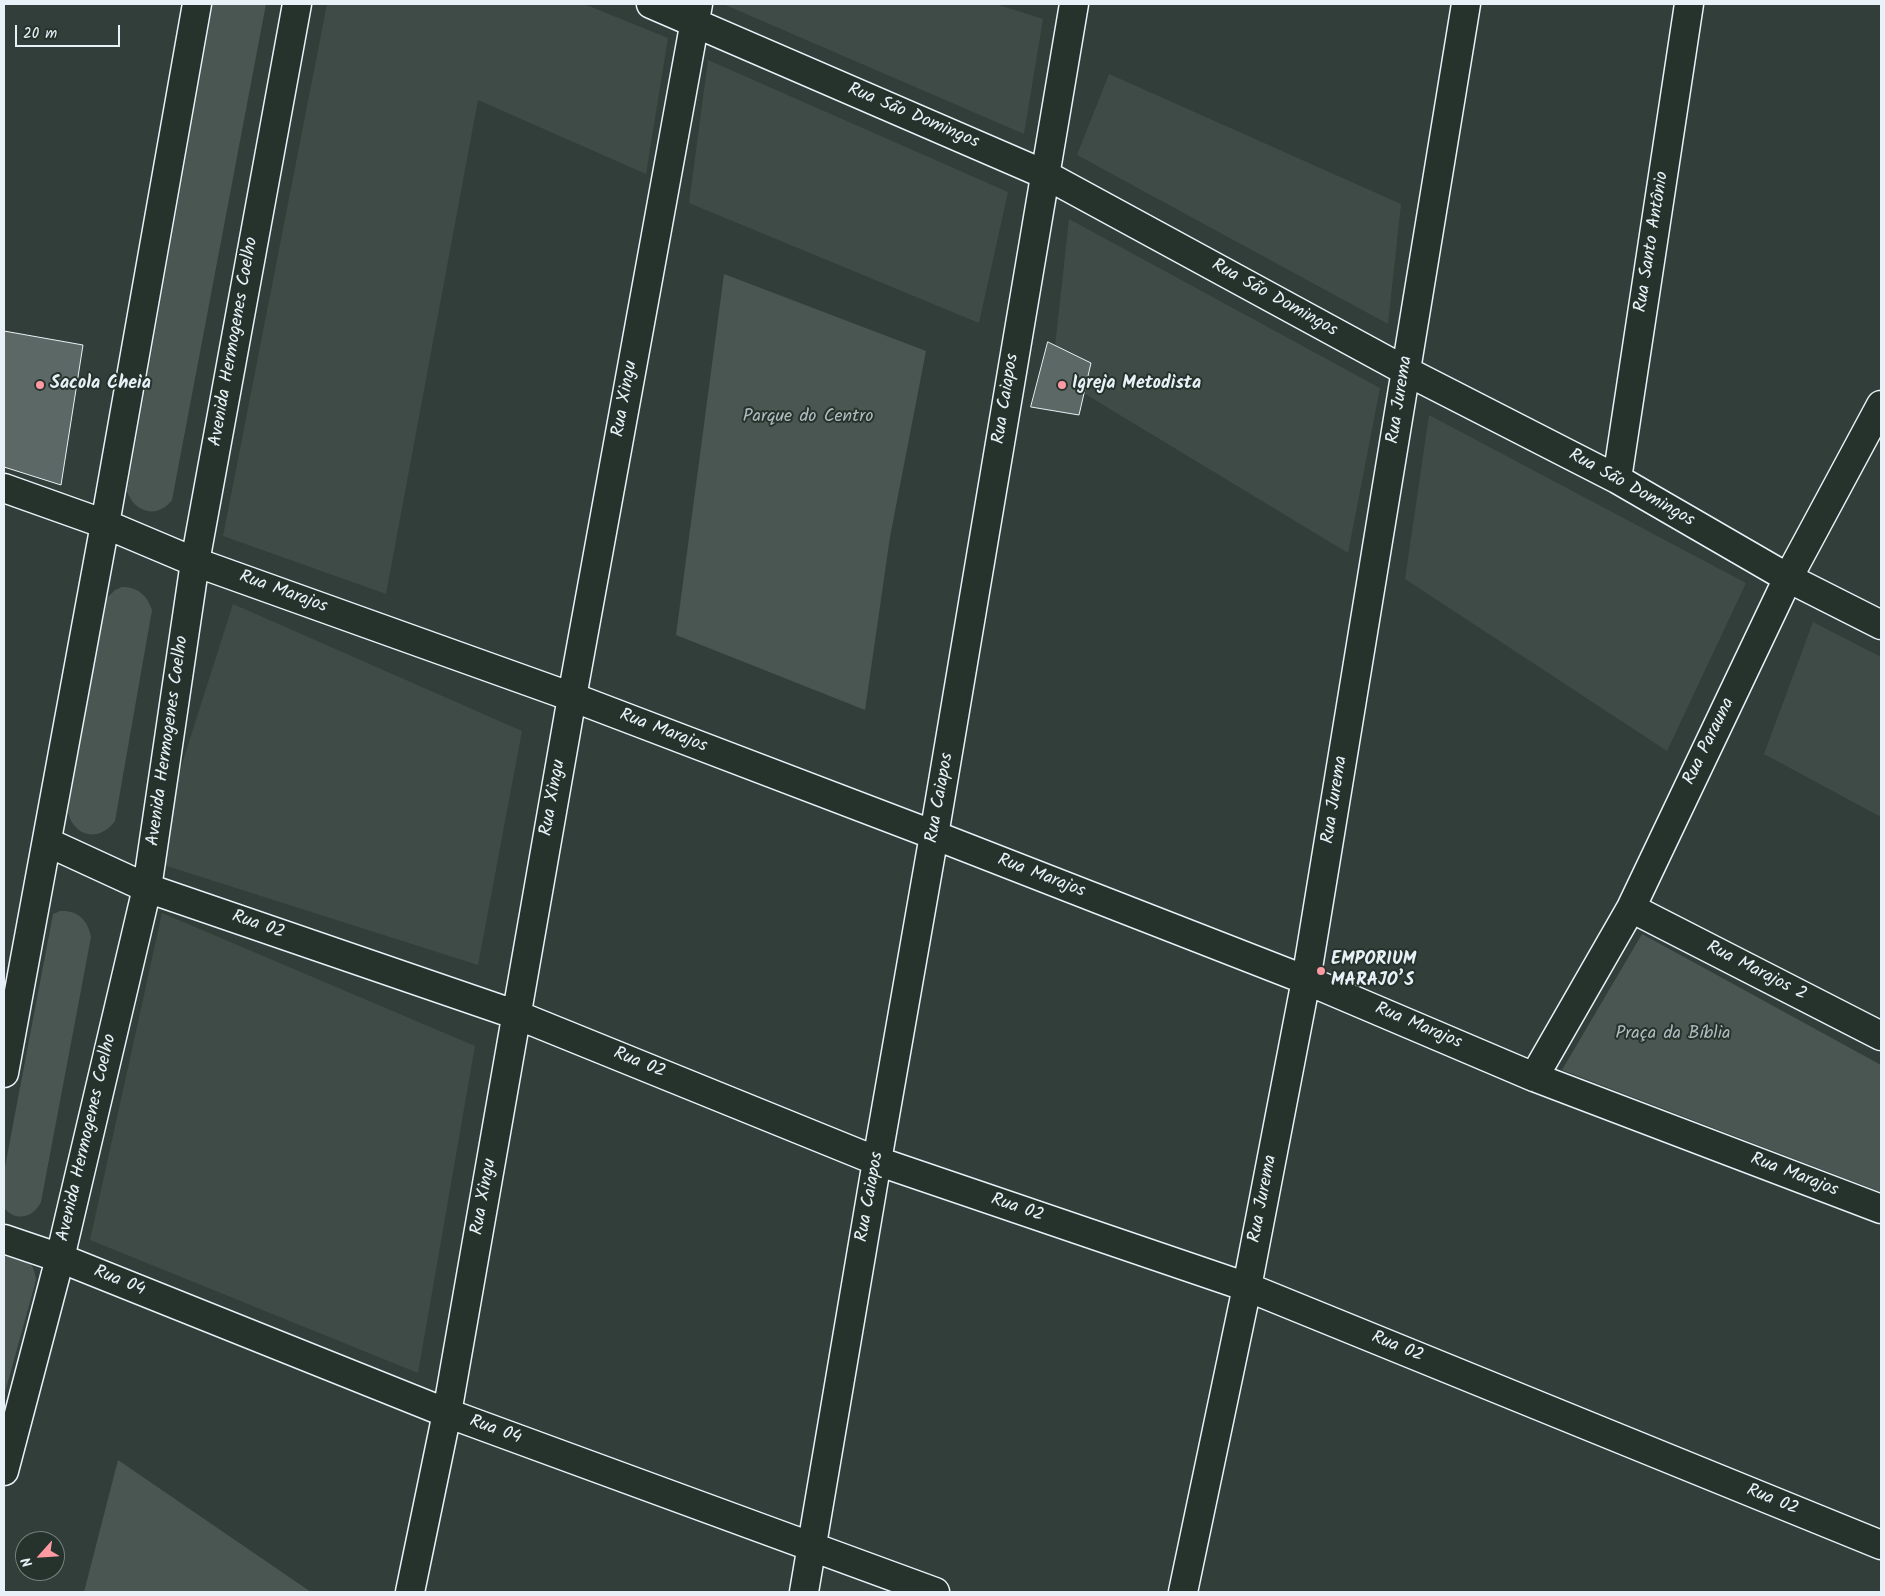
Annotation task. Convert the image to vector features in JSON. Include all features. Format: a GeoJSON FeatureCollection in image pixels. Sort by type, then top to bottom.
{"type":"FeatureCollection","features":[{"type":"Feature","properties":{"kind":"street"},"geometry":{"type":"LineString","coordinates":[[4,1072],[106,524],[197,4]]}},
{"type":"Feature","properties":{"kind":"street","name":"Avenida Hermogenes Coelho"},"geometry":{"type":"LineString","coordinates":[[4,1471],[60,1258],[147,888],[195,562],[297,4]]}},
{"type":"Feature","properties":{"kind":"street","name":"Rua São Domingos"},"geometry":{"type":"LineString","coordinates":[[651,4],[696,13],[1044,174],[1406,371],[1618,479],[1788,578],[1881,626]]}},
{"type":"Feature","properties":{"kind":"street","name":"Rua Caiapos"},"geometry":{"type":"LineString","coordinates":[[804,1592],[1074,4]]}},
{"type":"Feature","properties":{"kind":"street","name":"Rua Jurema"},"geometry":{"type":"LineString","coordinates":[[1183,1592],[1246,1287],[1306,980],[1466,4]]}},
{"type":"Feature","properties":{"kind":"street","name":"Rua Santo Antônio"},"geometry":{"type":"LineString","coordinates":[[1618,479],[1689,4]]}},
{"type":"Feature","properties":{"kind":"street","name":"Rua Xingu"},"geometry":{"type":"LineString","coordinates":[[410,1592],[446,1413],[572,697],[696,13]]}},
{"type":"Feature","properties":{"kind":"street","name":"Rua Parauna"},"geometry":{"type":"LineString","coordinates":[[1534,1077],[1631,908],[1788,578],[1881,405]]}},
{"type":"Feature","properties":{"kind":"street"},"geometry":{"type":"LineString","coordinates":[[4,488],[106,524]]}},
{"type":"Feature","properties":{"kind":"street","name":"Rua Marajos"},"geometry":{"type":"LineString","coordinates":[[106,524],[195,562],[572,697],[934,836],[1306,980],[1534,1077],[1881,1209]]}},
{"type":"Feature","properties":{"kind":"street","name":"Rua 02"},"geometry":{"type":"LineString","coordinates":[[47,842],[147,888],[516,1015],[877,1161],[1246,1287],[1881,1545]]}},
{"type":"Feature","properties":{"kind":"street","name":"Rua Marajos 2"},"geometry":{"type":"LineString","coordinates":[[1631,908],[1881,1036]]}},
{"type":"Feature","properties":{"kind":"street","name":"Rua 04"},"geometry":{"type":"LineString","coordinates":[[4,1239],[60,1258],[446,1413],[935,1592]]}},
{"type":"Feature","properties":{"kind":"shaded area"},"geometry":{"type":"Polygon","coordinates":[[[327,4],[584,4],[668,38],[646,174],[478,100],[386,594],[223,536],[327,4]]]}},
{"type":"Feature","properties":{"kind":"shaded area"},"geometry":{"type":"Polygon","coordinates":[[[723,4],[996,4],[1043,19],[1024,134],[723,4]]]}},
{"type":"Feature","properties":{"kind":"shaded area"},"geometry":{"type":"Polygon","coordinates":[[[708,60],[1008,192],[979,323],[689,203],[708,60]]]}},
{"type":"Feature","properties":{"kind":"shaded area"},"geometry":{"type":"Polygon","coordinates":[[[1109,74],[1401,204],[1388,324],[1077,155],[1109,74]]]}},
{"type":"Feature","properties":{"kind":"shaded area"},"geometry":{"type":"Polygon","coordinates":[[[1069,219],[1380,388],[1348,553],[1052,374],[1069,219]]]}},
{"type":"Feature","properties":{"kind":"shaded area"},"geometry":{"type":"Polygon","coordinates":[[[1429,415],[1746,583],[1667,751],[1405,579],[1429,415]]]}},
{"type":"Feature","properties":{"kind":"shaded area"},"geometry":{"type":"Polygon","coordinates":[[[233,604],[522,731],[478,965],[151,861],[233,604]]]}},
{"type":"Feature","properties":{"kind":"shaded area"},"geometry":{"type":"Polygon","coordinates":[[[1813,622],[1881,657],[1881,817],[1764,754],[1813,622]]]}},
{"type":"Feature","properties":{"kind":"shaded area"},"geometry":{"type":"Polygon","coordinates":[[[162,913],[475,1046],[418,1373],[90,1240],[162,913]]]}},
{"type":"Feature","properties":{"kind":"green space"},"geometry":{"type":"Polygon","coordinates":[[[213,4],[266,4],[172,500],[160,510],[147,511],[135,504],[127,491],[213,4]]]}},
{"type":"Feature","properties":{"kind":"green space","name":"Parque do Centro"},"geometry":{"type":"Polygon","coordinates":[[[724,274],[926,351],[890,537],[865,710],[676,635],[724,274]]]}},
{"type":"Feature","properties":{"kind":"green space"},"geometry":{"type":"Polygon","coordinates":[[[122,587],[133,588],[145,596],[152,610],[115,821],[102,832],[88,834],[76,827],[71,821],[68,812],[104,601],[115,590],[122,587]]]}},
{"type":"Feature","properties":{"kind":"green space"},"geometry":{"type":"Polygon","coordinates":[[[60,911],[72,912],[81,917],[90,931],[91,937],[41,1202],[34,1212],[29,1215],[19,1216],[4,1208],[4,1172],[53,914],[60,911]]]}},
{"type":"Feature","properties":{"kind":"green space","name":"Praça da Bíblia"},"geometry":{"type":"Polygon","coordinates":[[[1642,934],[1881,1065],[1881,1192],[1562,1070],[1642,934]]]}},
{"type":"Feature","properties":{"kind":"green space"},"geometry":{"type":"Polygon","coordinates":[[[9,1254],[28,1262],[33,1269],[36,1280],[4,1396],[4,1255],[9,1254]]]}},
{"type":"Feature","properties":{"kind":"green space"},"geometry":{"type":"Polygon","coordinates":[[[118,1460],[311,1592],[84,1592],[118,1460]]]}},
{"type":"Feature","properties":{"kind":"building","name":"Sacola Cheia"},"geometry":{"type":"Polygon","coordinates":[[[4,331],[83,345],[61,485],[4,467],[4,331]]]}},
{"type":"Feature","properties":{"kind":"building","name":"Igreja Metodista"},"geometry":{"type":"Polygon","coordinates":[[[1048,342],[1091,363],[1079,415],[1031,407],[1048,342]]]}},
{"type":"Feature","properties":{"kind":"place","name":"Sacola Cheia"},"geometry":{"type":"Point","coordinates":[40,385]}},
{"type":"Feature","properties":{"kind":"place","name":"Igreja Metodista"},"geometry":{"type":"Point","coordinates":[1062,385]}},
{"type":"Feature","properties":{"kind":"place","name":"EMPORIUM MARAJO’S"},"geometry":{"type":"Point","coordinates":[1321,971]}}]}
